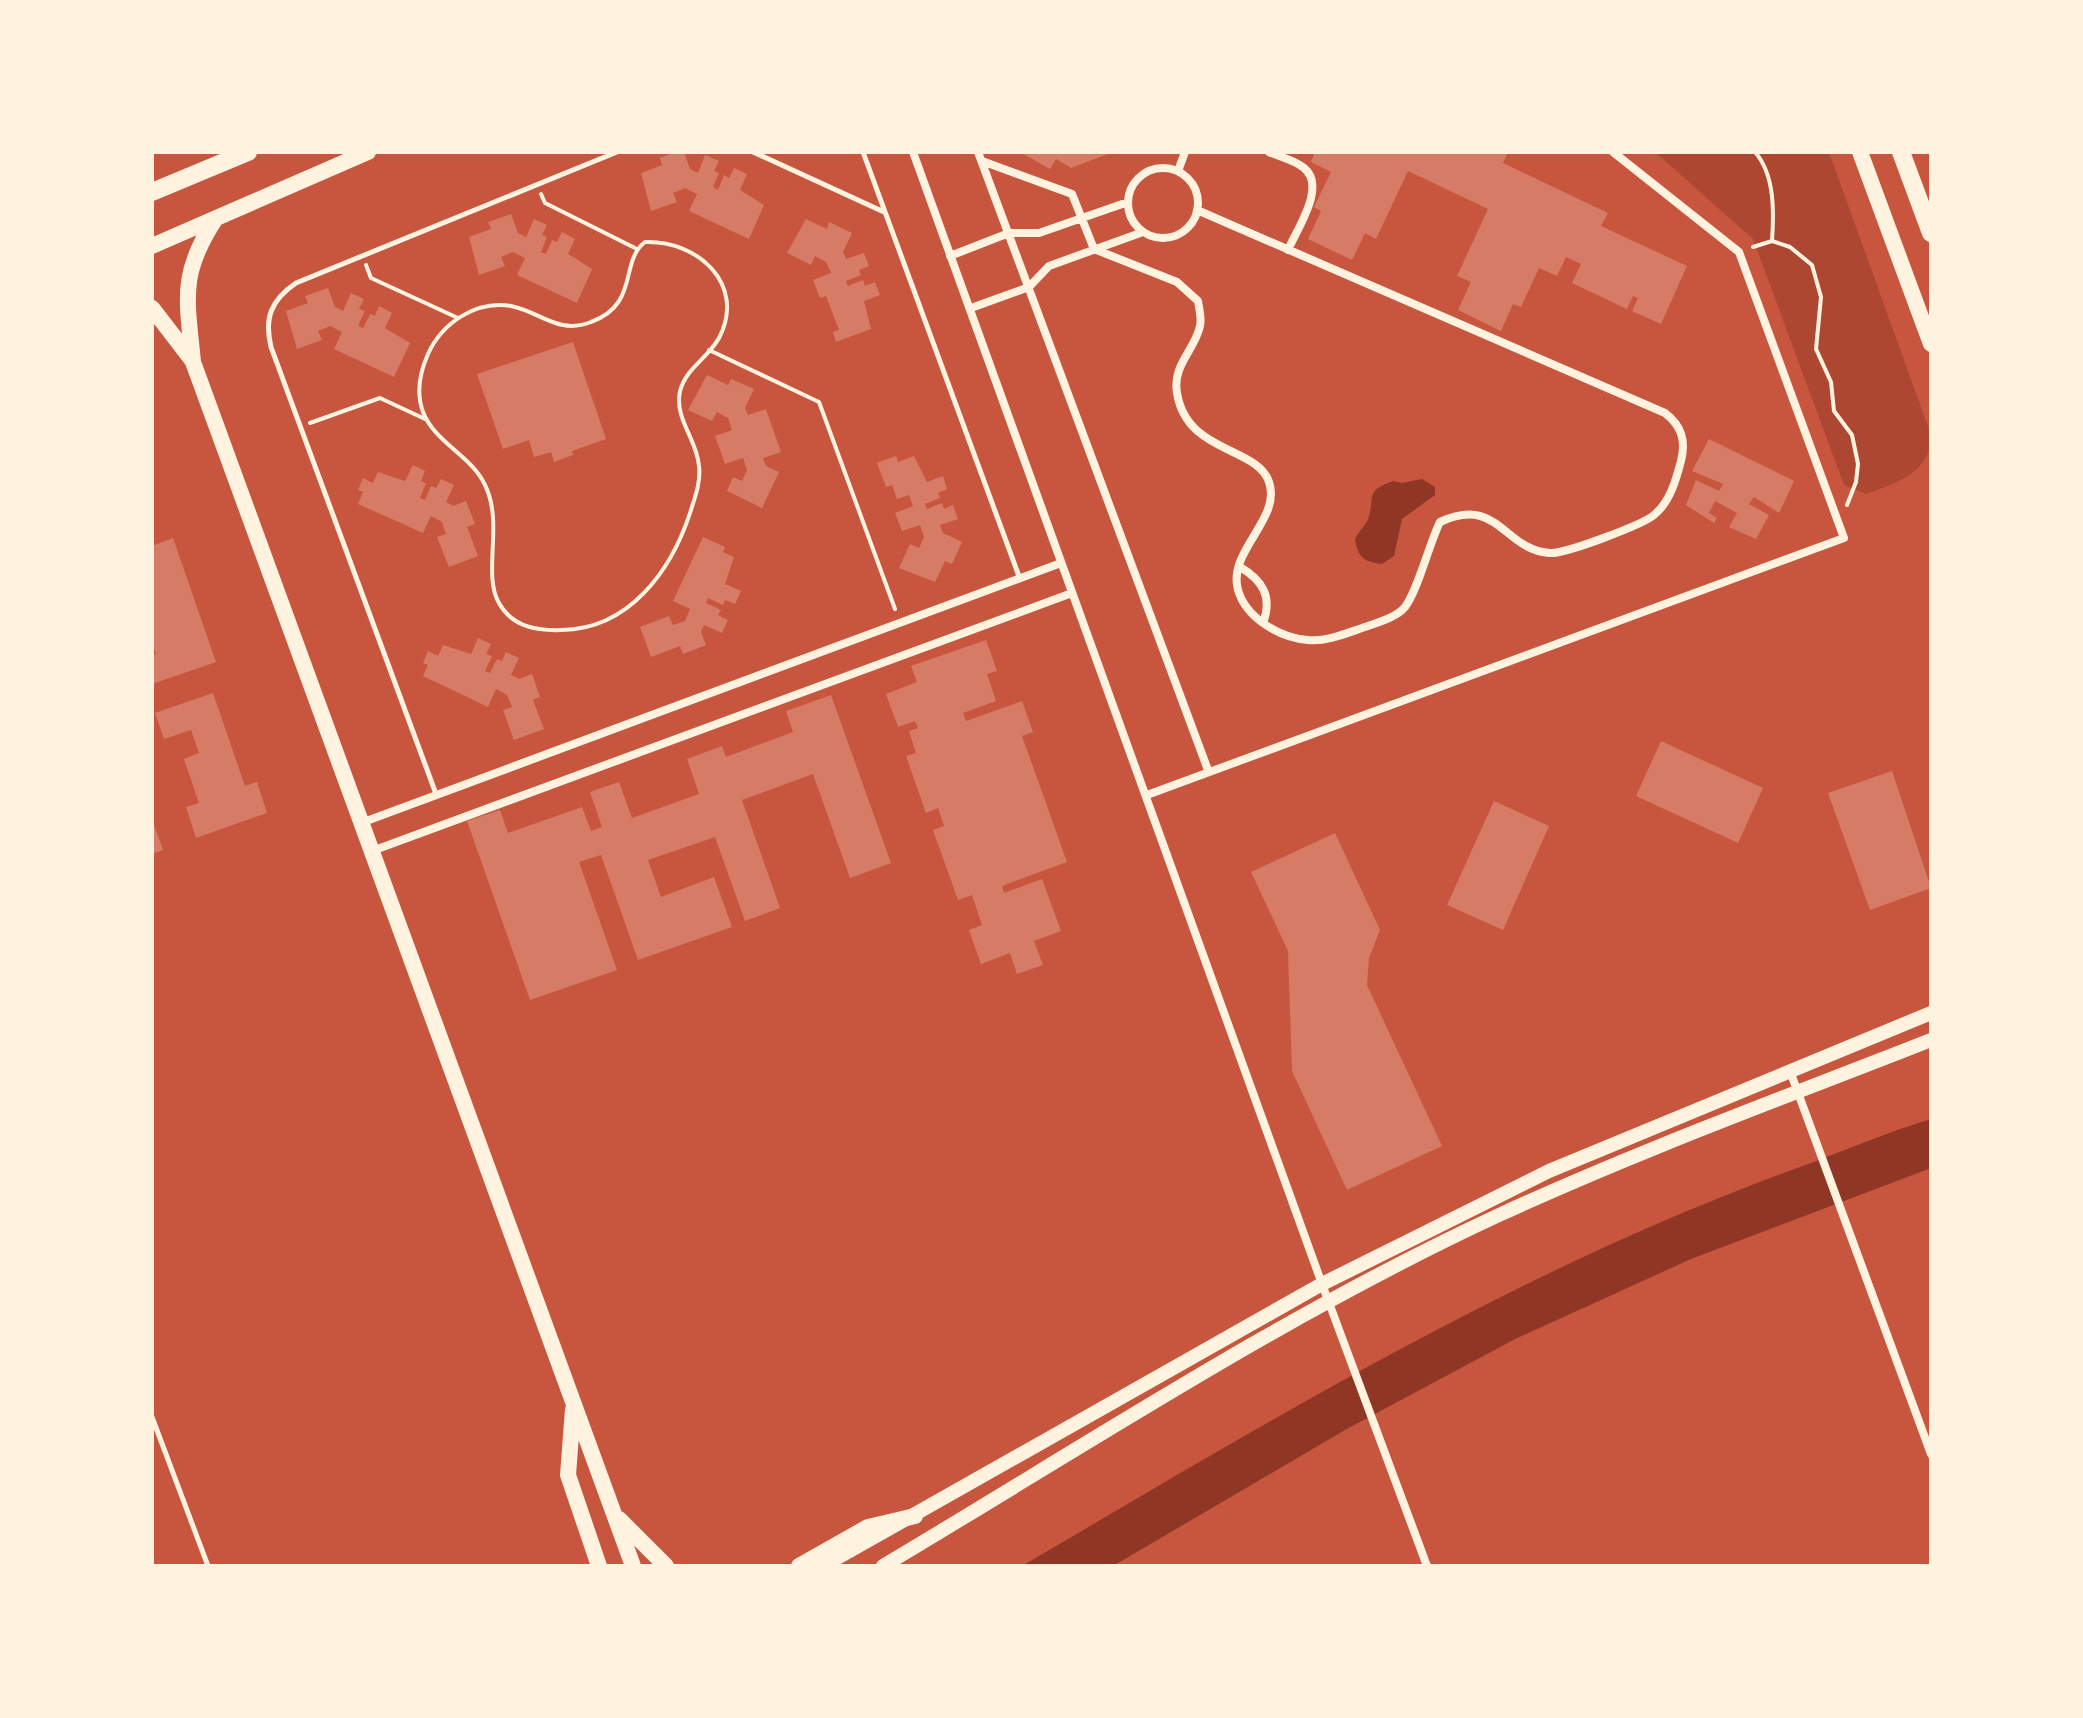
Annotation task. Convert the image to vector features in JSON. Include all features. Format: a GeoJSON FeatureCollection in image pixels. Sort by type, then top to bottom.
{"type":"FeatureCollection","features":[{"type":"Feature","properties":{"kind":"main road"},"geometry":{"type":"LineString","coordinates":[[152,192],[248,152]]}},
{"type":"Feature","properties":{"kind":"main road"},"geometry":{"type":"LineString","coordinates":[[152,246],[368,152]]}},
{"type":"Feature","properties":{"kind":"main road"},"geometry":{"type":"LineString","coordinates":[[1860,152],[1931,344]]}},
{"type":"Feature","properties":{"kind":"main road"},"geometry":{"type":"LineString","coordinates":[[1901,152],[1931,233]]}},
{"type":"Feature","properties":{"kind":"main road"},"geometry":{"type":"LineString","coordinates":[[216,218],[199,244],[188,274],[193,362],[633,1566]]}},
{"type":"Feature","properties":{"kind":"main road"},"geometry":{"type":"LineString","coordinates":[[152,308],[193,362]]}},
{"type":"Feature","properties":{"kind":"main road"},"geometry":{"type":"LineString","coordinates":[[574,1403],[568,1475],[599,1566]]}},
{"type":"Feature","properties":{"kind":"main road"},"geometry":{"type":"LineString","coordinates":[[615,1515],[666,1566]]}},
{"type":"Feature","properties":{"kind":"main road"},"geometry":{"type":"LineString","coordinates":[[799,1566],[868,1527],[915,1516]]}},
{"type":"Feature","properties":{"kind":"street"},"geometry":{"type":"LineString","coordinates":[[913,152],[1328,1301],[1427,1566]]}},
{"type":"Feature","properties":{"kind":"street"},"geometry":{"type":"LineString","coordinates":[[1178,171],[1185,152]]}},
{"type":"Feature","properties":{"kind":"street"},"geometry":{"type":"LineString","coordinates":[[1269,152],[1303,167],[1310,175],[1314,190],[1288,250]]}},
{"type":"Feature","properties":{"kind":"street"},"geometry":{"type":"LineString","coordinates":[[1147,795],[1844,538],[1739,252],[1613,152]]}},
{"type":"Feature","properties":{"kind":"street"},"geometry":{"type":"LineString","coordinates":[[980,156],[1072,194],[1094,249],[1177,282],[1198,301],[1200,326],[1177,370],[1176,393],[1185,416],[1201,437],[1258,467],[1269,480],[1272,500],[1240,567],[1237,587],[1247,610],[1263,623],[1307,640],[1326,639],[1383,621],[1405,607],[1440,522],[1456,515],[1469,512],[1487,519],[1532,547],[1551,553],[1654,515],[1675,487],[1684,448],[1679,424],[1665,413],[1197,210]]}},
{"type":"Feature","properties":{"kind":"street"},"geometry":{"type":"LineString","coordinates":[[980,156],[1208,770]]}},
{"type":"Feature","properties":{"kind":"street"},"geometry":{"type":"LineString","coordinates":[[1167,168],[1178,171],[1195,187],[1197,210],[1193,221],[1176,236],[1164,239],[1143,232],[1134,224],[1128,202],[1129,191],[1144,173],[1167,168]]}},
{"type":"Feature","properties":{"kind":"street"},"geometry":{"type":"LineString","coordinates":[[950,256],[1009,233],[1039,233],[1128,202]]}},
{"type":"Feature","properties":{"kind":"street"},"geometry":{"type":"LineString","coordinates":[[971,308],[1029,287],[1049,266],[1143,232]]}},
{"type":"Feature","properties":{"kind":"street"},"geometry":{"type":"LineString","coordinates":[[361,823],[1061,563]]}},
{"type":"Feature","properties":{"kind":"street"},"geometry":{"type":"LineString","coordinates":[[1240,567],[1258,577],[1267,594],[1268,611],[1263,623]]}},
{"type":"Feature","properties":{"kind":"street"},"geometry":{"type":"LineString","coordinates":[[371,851],[1072,593]]}},
{"type":"Feature","properties":{"kind":"street"},"geometry":{"type":"LineString","coordinates":[[823,1566],[1322,1284],[1549,1171],[1931,1013]]}},
{"type":"Feature","properties":{"kind":"street"},"geometry":{"type":"LineString","coordinates":[[883,1566],[1328,1301],[1498,1215],[1931,1040]]}},
{"type":"Feature","properties":{"kind":"street"},"geometry":{"type":"LineString","coordinates":[[1790,1071],[1931,1454]]}},
{"type":"Feature","properties":{"kind":"lane"},"geometry":{"type":"LineString","coordinates":[[436,795],[271,347],[267,328],[270,310],[280,294],[296,283],[617,152]]}},
{"type":"Feature","properties":{"kind":"lane"},"geometry":{"type":"LineString","coordinates":[[753,152],[885,213]]}},
{"type":"Feature","properties":{"kind":"lane"},"geometry":{"type":"LineString","coordinates":[[863,152],[1020,579]]}},
{"type":"Feature","properties":{"kind":"lane"},"geometry":{"type":"LineString","coordinates":[[152,1417],[208,1566]]}},
{"type":"Feature","properties":{"kind":"path"},"geometry":{"type":"LineString","coordinates":[[1755,152],[1769,181],[1772,241]]}},
{"type":"Feature","properties":{"kind":"path"},"geometry":{"type":"LineString","coordinates":[[538,184],[545,203],[636,249]]}},
{"type":"Feature","properties":{"kind":"path"},"geometry":{"type":"LineString","coordinates":[[1739,252],[1772,241],[1806,258],[1819,284],[1816,349],[1831,382],[1834,411],[1852,435],[1858,464],[1856,482],[1847,505]]}},
{"type":"Feature","properties":{"kind":"path"},"geometry":{"type":"LineString","coordinates":[[645,242],[677,244],[695,252],[711,266],[722,283],[727,303],[725,323],[709,350],[689,371],[680,391],[680,413],[700,467],[699,484],[685,529],[672,556],[635,604],[595,626],[572,630],[529,628],[512,618],[499,603],[493,583],[494,514],[485,485],[468,460],[444,441],[427,420],[419,394],[425,361],[439,335],[458,318],[473,311],[513,306],[552,325],[572,327],[592,322],[608,312],[622,297],[636,249],[645,242]]}},
{"type":"Feature","properties":{"kind":"path"},"geometry":{"type":"LineString","coordinates":[[362,256],[371,278],[458,318]]}},
{"type":"Feature","properties":{"kind":"path"},"geometry":{"type":"LineString","coordinates":[[709,350],[819,402],[900,623]]}},
{"type":"Feature","properties":{"kind":"path"},"geometry":{"type":"LineString","coordinates":[[301,427],[380,398],[427,420]]}},
{"type":"Feature","properties":{"kind":"shaded area"},"geometry":{"type":"Polygon","coordinates":[[[1655,152],[1829,152],[1931,435],[1925,459],[1910,475],[1866,494],[1844,485],[1753,239],[1655,152]]]}},
{"type":"Feature","properties":{"kind":"shaded area"},"geometry":{"type":"Polygon","coordinates":[[[1422,479],[1435,487],[1435,495],[1402,519],[1394,556],[1382,564],[1363,558],[1355,540],[1368,519],[1375,491],[1393,481],[1402,483],[1422,479]]]}},
{"type":"Feature","properties":{"kind":"shaded area"},"geometry":{"type":"Polygon","coordinates":[[[1931,1119],[1931,1168],[1691,1259],[1515,1339],[1345,1430],[1113,1566],[1022,1566],[1307,1401],[1498,1299],[1696,1207],[1931,1119]]]}},
{"type":"Feature","properties":{"kind":"building"},"geometry":{"type":"Polygon","coordinates":[[[684,152],[690,169],[698,173],[705,155],[719,161],[714,171],[719,173],[713,187],[718,190],[724,175],[729,178],[734,168],[747,174],[740,190],[764,205],[749,239],[689,211],[697,194],[685,188],[673,193],[677,202],[651,211],[641,173],[662,165],[660,158],[684,152]]]}},
{"type":"Feature","properties":{"kind":"building"},"geometry":{"type":"Polygon","coordinates":[[[1020,152],[1113,152],[1071,168],[1056,159],[1050,169],[1020,152]]]}},
{"type":"Feature","properties":{"kind":"building"},"geometry":{"type":"Polygon","coordinates":[[[1315,152],[1508,152],[1503,163],[1608,213],[1601,226],[1687,266],[1661,324],[1632,311],[1638,298],[1633,296],[1627,309],[1572,283],[1581,264],[1566,257],[1557,276],[1539,268],[1521,307],[1513,304],[1501,331],[1458,310],[1471,282],[1457,276],[1488,209],[1408,171],[1376,239],[1365,233],[1352,260],[1308,239],[1321,211],[1314,207],[1331,172],[1311,162],[1315,152]]]}},
{"type":"Feature","properties":{"kind":"building"},"geometry":{"type":"Polygon","coordinates":[[[511,214],[518,233],[526,237],[534,219],[547,225],[542,235],[547,237],[541,252],[546,254],[552,240],[557,242],[562,232],[575,239],[568,254],[592,269],[577,303],[517,275],[525,258],[513,252],[501,257],[505,266],[479,275],[469,237],[491,229],[488,222],[511,214]]]}},
{"type":"Feature","properties":{"kind":"building"},"geometry":{"type":"Polygon","coordinates":[[[806,219],[827,229],[829,222],[852,233],[843,252],[846,259],[864,253],[869,266],[859,270],[861,275],[846,281],[848,286],[863,280],[865,286],[875,282],[880,295],[864,301],[871,329],[836,342],[833,332],[839,330],[826,296],[820,298],[813,280],[831,273],[826,262],[815,256],[811,265],[787,253],[806,219]]]}},
{"type":"Feature","properties":{"kind":"building"},"geometry":{"type":"Polygon","coordinates":[[[328,288],[335,307],[343,311],[351,293],[364,299],[359,309],[365,311],[358,326],[363,328],[370,314],[375,316],[379,306],[392,313],[385,328],[410,343],[394,377],[334,349],[342,332],[330,326],[318,331],[322,340],[297,349],[286,311],[308,303],[305,296],[328,288]]]}},
{"type":"Feature","properties":{"kind":"building"},"geometry":{"type":"Polygon","coordinates":[[[573,342],[606,439],[572,451],[573,455],[554,462],[551,452],[534,457],[529,440],[503,449],[477,374],[573,342]]]}},
{"type":"Feature","properties":{"kind":"building"},"geometry":{"type":"Polygon","coordinates":[[[707,375],[728,385],[731,379],[754,389],[745,408],[748,415],[766,409],[781,452],[763,458],[766,466],[779,472],[762,508],[727,491],[733,477],[742,481],[747,470],[743,458],[725,464],[715,436],[732,430],[728,418],[717,412],[712,421],[688,410],[707,375]]]}},
{"type":"Feature","properties":{"kind":"building"},"geometry":{"type":"Polygon","coordinates":[[[1709,439],[1794,481],[1779,513],[1754,497],[1749,504],[1769,515],[1756,539],[1729,527],[1737,513],[1715,501],[1709,513],[1717,518],[1714,523],[1686,505],[1696,480],[1719,491],[1723,484],[1692,471],[1709,439]]]}},
{"type":"Feature","properties":{"kind":"building"},"geometry":{"type":"Polygon","coordinates":[[[896,456],[898,462],[914,456],[927,482],[943,476],[947,489],[938,493],[940,498],[925,504],[927,509],[942,503],[944,509],[953,505],[958,519],[940,525],[943,533],[962,542],[952,564],[945,561],[935,582],[899,568],[910,544],[919,548],[924,537],[920,525],[902,531],[895,513],[913,506],[909,495],[897,499],[892,485],[886,487],[877,463],[896,456]]]}},
{"type":"Feature","properties":{"kind":"building"},"geometry":{"type":"Polygon","coordinates":[[[413,465],[425,471],[421,481],[426,483],[420,498],[425,500],[431,486],[436,488],[441,479],[454,485],[446,502],[453,506],[466,501],[475,524],[467,527],[478,556],[449,567],[437,537],[446,534],[442,522],[431,516],[423,533],[358,504],[363,492],[358,490],[363,478],[373,483],[378,472],[405,481],[413,465]]]}},
{"type":"Feature","properties":{"kind":"building"},"geometry":{"type":"Polygon","coordinates":[[[703,537],[725,547],[723,552],[734,557],[725,584],[741,591],[735,604],[725,600],[723,605],[708,598],[706,603],[721,610],[718,615],[728,620],[722,633],[704,625],[701,632],[706,645],[683,654],[680,646],[651,657],[640,627],[669,616],[673,625],[685,621],[690,609],[673,601],[703,537]]]}},
{"type":"Feature","properties":{"kind":"building"},"geometry":{"type":"Polygon","coordinates":[[[173,538],[216,662],[152,684],[152,655],[156,654],[152,644],[152,546],[173,538]]]}},
{"type":"Feature","properties":{"kind":"building"},"geometry":{"type":"Polygon","coordinates":[[[478,638],[491,644],[486,654],[492,656],[485,671],[490,673],[497,659],[502,661],[506,652],[519,658],[511,675],[519,679],[532,674],[540,697],[533,700],[544,729],[514,740],[503,710],[512,707],[507,695],[496,689],[488,707],[423,676],[428,665],[423,663],[428,651],[438,656],[443,645],[471,654],[478,638]]]}},
{"type":"Feature","properties":{"kind":"building"},"geometry":{"type":"Polygon","coordinates":[[[986,640],[997,671],[987,674],[996,701],[963,713],[966,721],[1022,701],[1033,732],[1022,736],[1067,862],[1002,886],[1004,893],[1042,879],[1061,931],[1034,941],[1043,965],[1017,974],[1010,953],[981,964],[969,930],[982,925],[972,895],[958,900],[933,830],[944,826],[938,808],[926,813],[906,756],[916,753],[909,731],[918,728],[915,721],[898,727],[886,694],[917,682],[911,666],[986,640]]]}},
{"type":"Feature","properties":{"kind":"building"},"geometry":{"type":"Polygon","coordinates":[[[213,693],[245,786],[257,782],[267,813],[196,838],[186,807],[199,803],[184,759],[199,753],[191,730],[164,739],[155,713],[213,693]]]}},
{"type":"Feature","properties":{"kind":"building"},"geometry":{"type":"Polygon","coordinates":[[[831,695],[891,863],[850,878],[813,774],[742,800],[780,908],[745,921],[715,837],[648,860],[661,897],[714,877],[732,927],[638,960],[601,855],[579,862],[617,970],[530,1000],[467,821],[500,810],[508,833],[582,807],[591,831],[602,827],[590,792],[619,782],[632,818],[699,794],[687,759],[722,746],[726,757],[793,732],[786,711],[831,695]]]}},
{"type":"Feature","properties":{"kind":"building"},"geometry":{"type":"Polygon","coordinates":[[[1661,741],[1763,788],[1738,843],[1636,796],[1661,741]]]}},
{"type":"Feature","properties":{"kind":"building"},"geometry":{"type":"Polygon","coordinates":[[[1892,771],[1931,888],[1870,910],[1828,793],[1892,771]]]}},
{"type":"Feature","properties":{"kind":"building"},"geometry":{"type":"Polygon","coordinates":[[[1494,801],[1549,826],[1503,930],[1447,905],[1494,801]]]}},
{"type":"Feature","properties":{"kind":"building"},"geometry":{"type":"Polygon","coordinates":[[[152,819],[163,850],[152,854],[152,819]]]}},
{"type":"Feature","properties":{"kind":"building"},"geometry":{"type":"Polygon","coordinates":[[[1335,833],[1380,930],[1369,958],[1367,985],[1442,1146],[1347,1190],[1292,1071],[1288,951],[1251,872],[1335,833]]]}}]}
